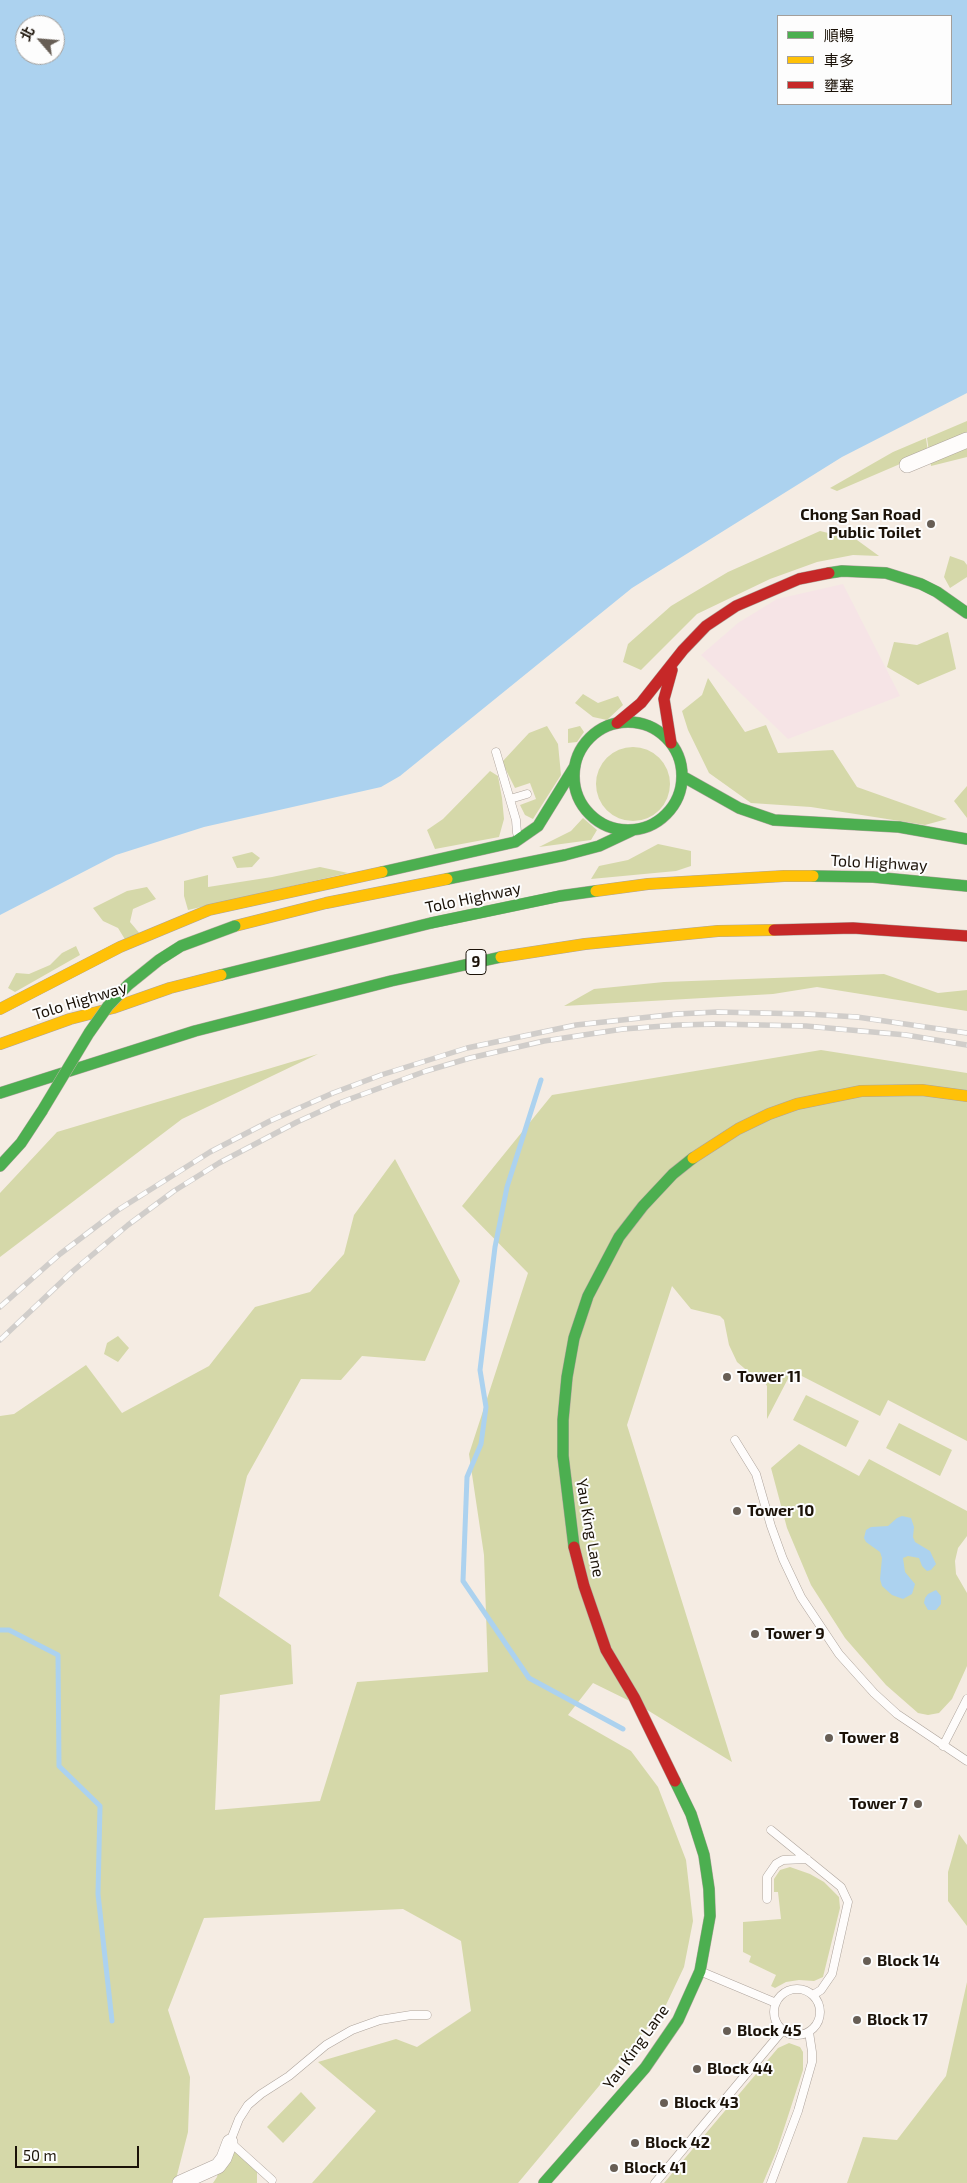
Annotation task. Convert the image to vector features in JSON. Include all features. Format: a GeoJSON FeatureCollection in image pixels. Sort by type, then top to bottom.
{"type":"FeatureCollection","features":[{"type":"Feature","properties":{"kind":"main road"},"geometry":{"type":"LineString","coordinates":[[617,723],[641,703],[695,636],[721,615],[776,588],[821,573],[868,571],[895,576],[921,584],[937,592],[967,614]]}},
{"type":"Feature","properties":{"kind":"main road"},"geometry":{"type":"LineString","coordinates":[[671,743],[664,699],[674,663]]}},
{"type":"Feature","properties":{"kind":"main road"},"geometry":{"type":"LineString","coordinates":[[0,1009],[120,947],[209,910],[515,842],[531,832],[541,822],[574,766],[578,754],[589,738],[605,727],[617,723],[637,722],[646,725],[664,735],[678,754],[682,776],[678,797],[668,812],[655,823],[633,830],[599,846],[565,855],[326,903],[234,926],[181,946],[154,964],[128,985],[98,1019],[32,1127],[0,1166]]}},
{"type":"Feature","properties":{"kind":"main road"},"geometry":{"type":"LineString","coordinates":[[574,766],[575,787],[583,808],[594,819],[604,825],[620,830],[633,830]]}},
{"type":"Feature","properties":{"kind":"main road"},"geometry":{"type":"LineString","coordinates":[[682,776],[739,808],[774,820],[899,827],[967,839]]}},
{"type":"Feature","properties":{"kind":"main road","name":"Tolo Highway"},"geometry":{"type":"LineString","coordinates":[[0,1044],[70,1019],[113,1008],[170,988],[432,923],[560,896],[648,884],[784,876],[873,877],[967,886]]}},
{"type":"Feature","properties":{"kind":"main road","name":"9"},"geometry":{"type":"LineString","coordinates":[[0,1093],[195,1031],[391,981],[497,958],[584,944],[718,931],[853,928],[967,936]]}},
{"type":"Feature","properties":{"kind":"main road","name":"Yau King Lane"},"geometry":{"type":"LineString","coordinates":[[544,2183],[623,2094],[663,2044],[678,2020],[700,1971],[710,1916],[709,1889],[704,1855],[691,1814],[634,1697],[606,1650],[584,1586],[573,1541],[563,1456],[567,1377],[574,1338],[588,1296],[600,1270],[619,1238],[643,1206],[673,1174],[713,1144],[738,1129],[769,1114],[831,1095],[898,1089],[967,1096]]}},
{"type":"Feature","properties":{"kind":"street"},"geometry":{"type":"LineString","coordinates":[[906,466],[967,440]]}},
{"type":"Feature","properties":{"kind":"street"},"geometry":{"type":"LineString","coordinates":[[180,2183],[218,2166],[224,2158],[232,2138]]}},
{"type":"Feature","properties":{"kind":"lane"},"geometry":{"type":"LineString","coordinates":[[496,752],[517,824],[515,842]]}},
{"type":"Feature","properties":{"kind":"lane"},"geometry":{"type":"LineString","coordinates":[[510,799],[528,794]]}},
{"type":"Feature","properties":{"kind":"lane"},"geometry":{"type":"LineString","coordinates":[[735,1440],[756,1474],[783,1559],[812,1615],[839,1654],[874,1693],[897,1714],[967,1761]]}},
{"type":"Feature","properties":{"kind":"lane"},"geometry":{"type":"LineString","coordinates":[[943,1746],[967,1698]]}},
{"type":"Feature","properties":{"kind":"lane"},"geometry":{"type":"LineString","coordinates":[[772,1830],[841,1887],[848,1902],[832,1974],[821,1990],[813,1995]]}},
{"type":"Feature","properties":{"kind":"lane"},"geometry":{"type":"LineString","coordinates":[[767,1899],[767,1877],[770,1870],[783,1860],[807,1859]]}},
{"type":"Feature","properties":{"kind":"lane"},"geometry":{"type":"LineString","coordinates":[[700,1971],[776,2003]]}},
{"type":"Feature","properties":{"kind":"lane"},"geometry":{"type":"LineString","coordinates":[[793,1990],[800,1990],[813,1995],[820,2008],[820,2015],[814,2028],[809,2032],[795,2035],[783,2030],[775,2017],[776,2003],[780,1997],[793,1990]]}},
{"type":"Feature","properties":{"kind":"lane"},"geometry":{"type":"LineString","coordinates":[[272,2180],[232,2138],[242,2114],[254,2099],[289,2076],[338,2037],[380,2020],[411,2015],[427,2015]]}},
{"type":"Feature","properties":{"kind":"lane"},"geometry":{"type":"LineString","coordinates":[[655,2183],[783,2030]]}},
{"type":"Feature","properties":{"kind":"lane"},"geometry":{"type":"LineString","coordinates":[[771,2183],[798,2111],[812,2062],[809,2032]]}},
{"type":"Feature","properties":{"kind":"shaded area"},"geometry":{"type":"Polygon","coordinates":[[[843,584],[900,696],[788,739],[701,655],[738,623],[777,599],[843,584]]]}},
{"type":"Feature","properties":{"kind":"green space"},"geometry":{"type":"Polygon","coordinates":[[[967,421],[967,457],[931,466],[927,438],[967,421]]]}},
{"type":"Feature","properties":{"kind":"green space"},"geometry":{"type":"Polygon","coordinates":[[[926,438],[928,452],[837,491],[830,488],[893,452],[926,438]]]}},
{"type":"Feature","properties":{"kind":"green space"},"geometry":{"type":"Polygon","coordinates":[[[820,531],[857,540],[879,556],[853,555],[817,562],[770,579],[697,614],[641,670],[623,662],[628,644],[671,606],[728,572],[820,531]]]}},
{"type":"Feature","properties":{"kind":"green space"},"geometry":{"type":"Polygon","coordinates":[[[950,556],[964,561],[967,565],[967,577],[950,588],[944,577],[950,556]]]}},
{"type":"Feature","properties":{"kind":"green space"},"geometry":{"type":"Polygon","coordinates":[[[948,632],[956,669],[918,685],[887,667],[894,642],[917,645],[948,632]]]}},
{"type":"Feature","properties":{"kind":"green space"},"geometry":{"type":"Polygon","coordinates":[[[708,678],[745,732],[766,725],[778,753],[833,750],[857,787],[947,819],[925,825],[811,807],[751,803],[709,773],[688,730],[682,711],[702,695],[708,678]]]}},
{"type":"Feature","properties":{"kind":"green space"},"geometry":{"type":"Polygon","coordinates":[[[583,694],[598,703],[618,696],[623,705],[607,720],[593,717],[575,703],[583,694]]]}},
{"type":"Feature","properties":{"kind":"green space"},"geometry":{"type":"Polygon","coordinates":[[[547,726],[558,744],[561,775],[533,819],[525,815],[520,805],[536,799],[530,783],[515,788],[502,762],[529,733],[547,726]]]}},
{"type":"Feature","properties":{"kind":"green space"},"geometry":{"type":"Polygon","coordinates":[[[580,726],[584,732],[577,742],[568,743],[568,729],[580,726]]]}},
{"type":"Feature","properties":{"kind":"green space"},"geometry":{"type":"Polygon","coordinates":[[[633,747],[647,750],[659,758],[667,770],[670,784],[667,798],[659,810],[647,818],[633,821],[619,818],[607,810],[599,798],[596,784],[599,770],[607,758],[619,750],[633,747]]]}},
{"type":"Feature","properties":{"kind":"green space"},"geometry":{"type":"Polygon","coordinates":[[[490,771],[498,776],[502,798],[504,819],[499,837],[435,849],[427,830],[443,819],[490,771]]]}},
{"type":"Feature","properties":{"kind":"green space"},"geometry":{"type":"Polygon","coordinates":[[[967,786],[967,818],[954,801],[967,786]]]}},
{"type":"Feature","properties":{"kind":"green space"},"geometry":{"type":"Polygon","coordinates":[[[583,818],[597,830],[591,840],[539,847],[571,831],[583,818]]]}},
{"type":"Feature","properties":{"kind":"green space"},"geometry":{"type":"Polygon","coordinates":[[[658,844],[691,851],[691,866],[676,871],[591,879],[599,866],[628,860],[658,844]]]}},
{"type":"Feature","properties":{"kind":"green space"},"geometry":{"type":"Polygon","coordinates":[[[252,852],[260,858],[252,867],[237,868],[232,857],[252,852]]]}},
{"type":"Feature","properties":{"kind":"green space"},"geometry":{"type":"Polygon","coordinates":[[[320,867],[348,873],[188,910],[184,896],[184,881],[208,875],[208,887],[320,867]]]}},
{"type":"Feature","properties":{"kind":"green space"},"geometry":{"type":"Polygon","coordinates":[[[147,887],[156,899],[133,909],[130,922],[141,935],[126,941],[118,928],[103,921],[93,908],[127,891],[147,887]]]}},
{"type":"Feature","properties":{"kind":"green space"},"geometry":{"type":"Polygon","coordinates":[[[76,946],[80,955],[15,992],[8,988],[16,973],[29,974],[50,965],[62,953],[76,946]]]}},
{"type":"Feature","properties":{"kind":"green space"},"geometry":{"type":"Polygon","coordinates":[[[884,974],[938,993],[967,990],[967,1011],[817,987],[773,994],[564,1006],[594,989],[664,982],[884,974]]]}},
{"type":"Feature","properties":{"kind":"green space"},"geometry":{"type":"Polygon","coordinates":[[[821,1050],[967,1073],[967,1441],[888,1400],[880,1416],[792,1371],[767,1419],[767,1386],[764,1381],[751,1374],[737,1362],[729,1345],[724,1320],[720,1316],[691,1309],[672,1286],[627,1425],[732,1762],[644,1708],[593,1683],[568,1715],[631,1751],[658,1787],[686,1860],[693,1921],[684,1967],[665,2007],[518,2183],[312,2183],[376,2111],[318,2062],[396,2039],[417,2047],[471,2011],[461,1941],[403,1909],[204,1918],[168,2010],[190,2077],[188,2132],[175,2183],[0,2183],[0,1416],[14,1414],[86,1365],[122,1413],[209,1366],[255,1307],[310,1292],[344,1254],[354,1215],[395,1159],[460,1281],[425,1361],[362,1356],[341,1380],[301,1379],[247,1476],[219,1596],[291,1645],[293,1684],[220,1695],[215,1810],[320,1801],[357,1682],[488,1672],[484,1555],[469,1454],[528,1273],[462,1206],[552,1095],[821,1050]]]}},
{"type":"Feature","properties":{"kind":"green space"},"geometry":{"type":"Polygon","coordinates":[[[318,1054],[182,1119],[0,1257],[0,1193],[57,1132],[318,1054]]]}},
{"type":"Feature","properties":{"kind":"green space"},"geometry":{"type":"Polygon","coordinates":[[[118,1336],[129,1348],[118,1362],[104,1354],[107,1343],[118,1336]]]}},
{"type":"Feature","properties":{"kind":"green space"},"geometry":{"type":"Polygon","coordinates":[[[806,1395],[859,1421],[846,1447],[793,1420],[806,1395]]]}},
{"type":"Feature","properties":{"kind":"green space"},"geometry":{"type":"Polygon","coordinates":[[[899,1423],[952,1450],[940,1476],[886,1448],[899,1423]]]}},
{"type":"Feature","properties":{"kind":"green space"},"geometry":{"type":"Polygon","coordinates":[[[799,1444],[859,1476],[869,1459],[967,1511],[967,1536],[958,1548],[955,1561],[956,1574],[967,1593],[967,1666],[952,1699],[939,1713],[928,1715],[918,1713],[886,1685],[845,1638],[811,1585],[787,1528],[771,1468],[799,1444]]]}},
{"type":"Feature","properties":{"kind":"green space"},"geometry":{"type":"Polygon","coordinates":[[[959,1834],[967,1845],[967,1926],[948,1901],[948,1872],[959,1834]]]}},
{"type":"Feature","properties":{"kind":"green space"},"geometry":{"type":"Polygon","coordinates":[[[790,1867],[810,1874],[824,1882],[839,1897],[840,1908],[823,1977],[814,1981],[799,1980],[786,1982],[775,1988],[771,1986],[776,1975],[749,1962],[751,1956],[743,1952],[743,1922],[781,1919],[778,1892],[774,1892],[774,1879],[780,1870],[790,1867]]]}},
{"type":"Feature","properties":{"kind":"green space"},"geometry":{"type":"Polygon","coordinates":[[[967,1982],[967,2183],[847,2183],[863,2137],[897,2140],[946,2076],[967,1982]]]}},
{"type":"Feature","properties":{"kind":"green space"},"geometry":{"type":"Polygon","coordinates":[[[789,2043],[800,2047],[803,2052],[803,2070],[777,2150],[763,2183],[664,2183],[778,2048],[789,2043]]]}},
{"type":"Feature","properties":{"kind":"green space"},"geometry":{"type":"Polygon","coordinates":[[[301,2092],[316,2108],[283,2143],[267,2127],[301,2092]]]}},
{"type":"Feature","properties":{"kind":"green space"},"geometry":{"type":"Polygon","coordinates":[[[223,2145],[257,2163],[257,2183],[213,2183],[217,2177],[223,2145]]]}},
{"type":"Feature","properties":{"kind":"water"},"geometry":{"type":"Polygon","coordinates":[[[0,0],[967,0],[967,393],[842,457],[632,588],[400,776],[381,787],[204,827],[116,855],[0,915],[0,0]]]}},
{"type":"Feature","properties":{"kind":"water"},"geometry":{"type":"Polygon","coordinates":[[[902,1516],[911,1518],[915,1542],[930,1551],[936,1564],[931,1570],[927,1571],[922,1566],[919,1558],[908,1556],[903,1558],[905,1572],[915,1584],[912,1594],[903,1599],[892,1595],[882,1586],[880,1579],[882,1558],[880,1552],[866,1542],[864,1538],[866,1530],[871,1527],[888,1526],[902,1516]]]}},
{"type":"Feature","properties":{"kind":"water"},"geometry":{"type":"Polygon","coordinates":[[[936,1590],[941,1596],[941,1604],[936,1610],[928,1610],[924,1603],[925,1598],[936,1590]]]}},
{"type":"Feature","properties":{"kind":"waterway"},"geometry":{"type":"LineString","coordinates":[[541,1080],[507,1187],[495,1247],[480,1370],[486,1407],[481,1444],[467,1477],[463,1581],[529,1678],[623,1729]]}},
{"type":"Feature","properties":{"kind":"waterway"},"geometry":{"type":"LineString","coordinates":[[0,1630],[9,1630],[58,1655],[59,1766],[100,1806],[98,1894],[112,2021]]}},
{"type":"Feature","properties":{"kind":"railway"},"geometry":{"type":"LineString","coordinates":[[0,1307],[60,1254],[118,1210],[210,1152],[270,1121],[333,1093],[381,1075],[467,1048],[576,1025],[677,1014],[717,1012],[857,1017],[967,1033]]}},
{"type":"Feature","properties":{"kind":"railway"},"geometry":{"type":"LineString","coordinates":[[0,1340],[73,1271],[128,1225],[174,1191],[219,1163],[297,1122],[339,1103],[426,1071],[470,1058],[544,1041],[623,1029],[678,1025],[806,1026],[906,1035],[967,1045]]}},
{"type":"Feature","properties":{"kind":"traffic: fast"},"geometry":{"type":"LineString","coordinates":[[829,573],[842,571],[886,573],[921,584],[937,592],[967,613]]}},
{"type":"Feature","properties":{"kind":"traffic: fast"},"geometry":{"type":"LineString","coordinates":[[628,722],[649,726],[666,738],[678,755],[682,776],[678,797],[666,814],[649,826],[628,830],[607,826],[590,814],[578,797],[574,776],[578,755],[590,738],[607,726],[628,722]]}},
{"type":"Feature","properties":{"kind":"traffic: fast"},"geometry":{"type":"LineString","coordinates":[[382,872],[515,842],[538,826],[575,766]]}},
{"type":"Feature","properties":{"kind":"traffic: fast"},"geometry":{"type":"LineString","coordinates":[[682,776],[739,808],[774,820],[899,827],[967,839]]}},
{"type":"Feature","properties":{"kind":"traffic: fast"},"geometry":{"type":"LineString","coordinates":[[447,879],[565,855],[599,846],[633,830]]}},
{"type":"Feature","properties":{"kind":"traffic: fast"},"geometry":{"type":"LineString","coordinates":[[813,876],[873,877],[967,886]]}},
{"type":"Feature","properties":{"kind":"traffic: fast"},"geometry":{"type":"LineString","coordinates":[[221,975],[431,923],[560,896],[596,891]]}},
{"type":"Feature","properties":{"kind":"traffic: fast"},"geometry":{"type":"LineString","coordinates":[[42,1111],[89,1033],[108,1006],[128,985],[159,960],[181,946],[235,926]]}},
{"type":"Feature","properties":{"kind":"traffic: fast"},"geometry":{"type":"LineString","coordinates":[[0,1093],[195,1031],[391,981],[501,957]]}},
{"type":"Feature","properties":{"kind":"traffic: fast"},"geometry":{"type":"LineString","coordinates":[[0,1166],[21,1143],[42,1111]]}},
{"type":"Feature","properties":{"kind":"traffic: fast"},"geometry":{"type":"LineString","coordinates":[[574,1547],[563,1456],[563,1420],[567,1377],[574,1338],[588,1296],[619,1237],[643,1206],[673,1174],[693,1158]]}},
{"type":"Feature","properties":{"kind":"traffic: fast"},"geometry":{"type":"LineString","coordinates":[[544,2183],[645,2068],[678,2020],[700,1971],[710,1916],[709,1889],[704,1855],[691,1814],[675,1781]]}},
{"type":"Feature","properties":{"kind":"traffic: slow"},"geometry":{"type":"LineString","coordinates":[[0,1009],[120,947],[209,910],[382,872]]}},
{"type":"Feature","properties":{"kind":"traffic: slow"},"geometry":{"type":"LineString","coordinates":[[596,891],[648,884],[813,876]]}},
{"type":"Feature","properties":{"kind":"traffic: slow"},"geometry":{"type":"LineString","coordinates":[[235,926],[326,903],[447,879]]}},
{"type":"Feature","properties":{"kind":"traffic: slow"},"geometry":{"type":"LineString","coordinates":[[501,957],[585,944],[718,931],[774,930]]}},
{"type":"Feature","properties":{"kind":"traffic: slow"},"geometry":{"type":"LineString","coordinates":[[0,1044],[70,1019],[113,1008],[170,988],[221,975]]}},
{"type":"Feature","properties":{"kind":"traffic: slow"},"geometry":{"type":"LineString","coordinates":[[693,1158],[738,1129],[769,1114],[797,1104],[861,1091],[922,1090],[967,1096]]}},
{"type":"Feature","properties":{"kind":"traffic: jam"},"geometry":{"type":"LineString","coordinates":[[617,723],[641,703],[683,650],[706,626],[736,606],[799,579],[829,573]]}},
{"type":"Feature","properties":{"kind":"traffic: jam"},"geometry":{"type":"LineString","coordinates":[[671,743],[664,699],[672,670]]}},
{"type":"Feature","properties":{"kind":"traffic: jam"},"geometry":{"type":"LineString","coordinates":[[774,930],[853,928],[967,936]]}},
{"type":"Feature","properties":{"kind":"traffic: jam"},"geometry":{"type":"LineString","coordinates":[[574,1547],[584,1586],[606,1650],[634,1697],[675,1781]]}},
{"type":"Feature","properties":{"kind":"place","name":"Chong San Road Public Toilet"},"geometry":{"type":"Point","coordinates":[931,524]}},
{"type":"Feature","properties":{"kind":"place","name":"Tower 11"},"geometry":{"type":"Point","coordinates":[727,1377]}},
{"type":"Feature","properties":{"kind":"place","name":"Tower 10"},"geometry":{"type":"Point","coordinates":[737,1511]}},
{"type":"Feature","properties":{"kind":"place","name":"Tower 9"},"geometry":{"type":"Point","coordinates":[755,1634]}},
{"type":"Feature","properties":{"kind":"place","name":"Tower 8"},"geometry":{"type":"Point","coordinates":[829,1738]}},
{"type":"Feature","properties":{"kind":"place","name":"Tower 7"},"geometry":{"type":"Point","coordinates":[918,1804]}},
{"type":"Feature","properties":{"kind":"place","name":"Block 14"},"geometry":{"type":"Point","coordinates":[867,1961]}},
{"type":"Feature","properties":{"kind":"place","name":"Block 17"},"geometry":{"type":"Point","coordinates":[857,2020]}},
{"type":"Feature","properties":{"kind":"place","name":"Block 45"},"geometry":{"type":"Point","coordinates":[727,2031]}},
{"type":"Feature","properties":{"kind":"place","name":"Block 44"},"geometry":{"type":"Point","coordinates":[697,2069]}},
{"type":"Feature","properties":{"kind":"place","name":"Block 43"},"geometry":{"type":"Point","coordinates":[664,2103]}},
{"type":"Feature","properties":{"kind":"place","name":"Block 42"},"geometry":{"type":"Point","coordinates":[635,2143]}},
{"type":"Feature","properties":{"kind":"place","name":"Block 41"},"geometry":{"type":"Point","coordinates":[614,2168]}}]}
